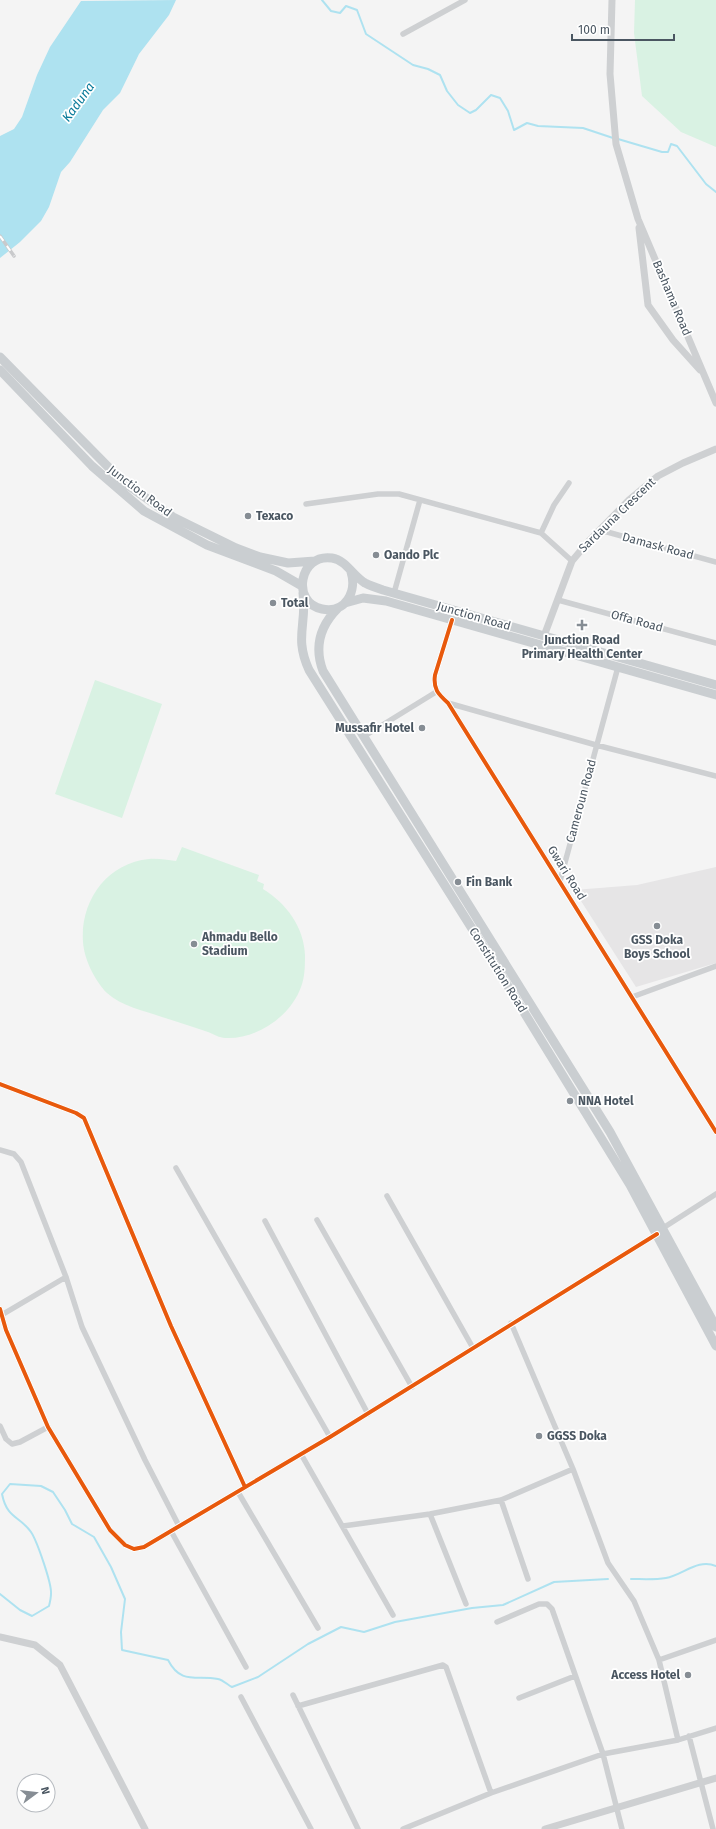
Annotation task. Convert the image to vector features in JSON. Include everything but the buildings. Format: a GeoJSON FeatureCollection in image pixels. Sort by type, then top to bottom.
{"type":"FeatureCollection","features":[{"type":"Feature","properties":{"kind":"main road","name":"Junction Road"},"geometry":{"type":"LineString","coordinates":[[0,357],[122,481],[173,517],[236,548],[260,557],[288,563],[315,561]]}},
{"type":"Feature","properties":{"kind":"main road","name":"Junction Road"},"geometry":{"type":"LineString","coordinates":[[0,370],[92,466],[144,511],[206,545],[276,571],[302,589]]}},
{"type":"Feature","properties":{"kind":"main road"},"geometry":{"type":"LineString","coordinates":[[323,558],[339,560],[351,572],[353,588],[342,606],[330,610],[314,606],[302,589],[305,571],[315,561],[323,558]]}},
{"type":"Feature","properties":{"kind":"main road","name":"Junction Road"},"geometry":{"type":"LineString","coordinates":[[351,572],[365,583],[394,593],[716,684]]}},
{"type":"Feature","properties":{"kind":"main road","name":"Constitution Road"},"geometry":{"type":"LineString","coordinates":[[302,589],[304,609],[300,642],[303,658],[309,670],[449,883]]}},
{"type":"Feature","properties":{"kind":"main road","name":"Junction Road"},"geometry":{"type":"LineString","coordinates":[[342,606],[363,598],[376,599],[716,695]]}},
{"type":"Feature","properties":{"kind":"main road","name":"Constitution Road"},"geometry":{"type":"LineString","coordinates":[[342,606],[332,614],[321,633],[317,651],[319,661],[328,681],[363,737],[630,1185],[660,1231],[716,1327]]}},
{"type":"Feature","properties":{"kind":"main road","name":"Constitution Road"},"geometry":{"type":"LineString","coordinates":[[660,1231],[716,1346]]}},
{"type":"Feature","properties":{"kind":"street"},"geometry":{"type":"LineString","coordinates":[[403,34],[465,0]]}},
{"type":"Feature","properties":{"kind":"street","name":"Bashama Road"},"geometry":{"type":"LineString","coordinates":[[612,0],[610,74],[613,125],[616,144],[638,219],[716,403]]}},
{"type":"Feature","properties":{"kind":"street","name":"Bashama Road"},"geometry":{"type":"LineString","coordinates":[[638,219],[648,305],[673,340],[705,376]]}},
{"type":"Feature","properties":{"kind":"street","name":"Sardauna Crescent"},"geometry":{"type":"LineString","coordinates":[[544,636],[572,561],[600,530],[630,500],[658,476],[683,463],[716,449]]}},
{"type":"Feature","properties":{"kind":"street"},"geometry":{"type":"LineString","coordinates":[[541,533],[554,505],[569,483]]}},
{"type":"Feature","properties":{"kind":"street"},"geometry":{"type":"LineString","coordinates":[[306,504],[378,494],[399,494],[541,533],[572,561]]}},
{"type":"Feature","properties":{"kind":"street"},"geometry":{"type":"LineString","coordinates":[[394,593],[420,500]]}},
{"type":"Feature","properties":{"kind":"street","name":"Damask Road"},"geometry":{"type":"LineString","coordinates":[[600,530],[716,562]]}},
{"type":"Feature","properties":{"kind":"street","name":"Offa Road"},"geometry":{"type":"LineString","coordinates":[[558,600],[716,643]]}},
{"type":"Feature","properties":{"kind":"street"},"geometry":{"type":"LineString","coordinates":[[363,737],[436,692],[434,683],[435,675],[452,620]]}},
{"type":"Feature","properties":{"kind":"street","name":"Cameroun Road"},"geometry":{"type":"LineString","coordinates":[[560,881],[618,668]]}},
{"type":"Feature","properties":{"kind":"street","name":"Gwari Road"},"geometry":{"type":"LineString","coordinates":[[436,692],[448,703],[716,1132]]}},
{"type":"Feature","properties":{"kind":"street","name":"Gwari Road"},"geometry":{"type":"LineString","coordinates":[[448,703],[596,745],[716,776]]}},
{"type":"Feature","properties":{"kind":"street"},"geometry":{"type":"LineString","coordinates":[[632,997],[716,966]]}},
{"type":"Feature","properties":{"kind":"street"},"geometry":{"type":"LineString","coordinates":[[0,1084],[76,1113],[84,1118],[171,1326],[245,1487]]}},
{"type":"Feature","properties":{"kind":"street"},"geometry":{"type":"LineString","coordinates":[[0,1150],[14,1154],[22,1162],[66,1277],[82,1327],[110,1389],[179,1526]]}},
{"type":"Feature","properties":{"kind":"street"},"geometry":{"type":"LineString","coordinates":[[176,1168],[330,1437]]}},
{"type":"Feature","properties":{"kind":"street"},"geometry":{"type":"LineString","coordinates":[[66,1277],[1,1313],[6,1330],[48,1427],[110,1530],[125,1545],[134,1549],[144,1547],[171,1532],[368,1414],[660,1231],[716,1194]]}},
{"type":"Feature","properties":{"kind":"street"},"geometry":{"type":"LineString","coordinates":[[386,1196],[473,1348]]}},
{"type":"Feature","properties":{"kind":"street"},"geometry":{"type":"LineString","coordinates":[[317,1220],[412,1387]]}},
{"type":"Feature","properties":{"kind":"street"},"geometry":{"type":"LineString","coordinates":[[265,1221],[368,1414]]}},
{"type":"Feature","properties":{"kind":"street"},"geometry":{"type":"LineString","coordinates":[[512,1323],[573,1469],[608,1563],[634,1601],[659,1660],[678,1740]]}},
{"type":"Feature","properties":{"kind":"street"},"geometry":{"type":"LineString","coordinates":[[0,1426],[6,1439],[12,1444],[20,1442],[48,1427]]}},
{"type":"Feature","properties":{"kind":"street"},"geometry":{"type":"LineString","coordinates":[[301,1454],[393,1615]]}},
{"type":"Feature","properties":{"kind":"street"},"geometry":{"type":"LineString","coordinates":[[343,1526],[430,1514],[501,1500],[573,1469]]}},
{"type":"Feature","properties":{"kind":"street"},"geometry":{"type":"LineString","coordinates":[[238,1492],[318,1628]]}},
{"type":"Feature","properties":{"kind":"street"},"geometry":{"type":"LineString","coordinates":[[501,1500],[528,1579]]}},
{"type":"Feature","properties":{"kind":"street"},"geometry":{"type":"LineString","coordinates":[[430,1514],[466,1604]]}},
{"type":"Feature","properties":{"kind":"street"},"geometry":{"type":"LineString","coordinates":[[171,1532],[246,1668]]}},
{"type":"Feature","properties":{"kind":"street"},"geometry":{"type":"LineString","coordinates":[[497,1622],[539,1604],[548,1604],[552,1609],[603,1754],[622,1829]]}},
{"type":"Feature","properties":{"kind":"street"},"geometry":{"type":"LineString","coordinates":[[0,1637],[35,1645],[60,1665],[145,1829]]}},
{"type":"Feature","properties":{"kind":"street"},"geometry":{"type":"LineString","coordinates":[[659,1660],[716,1640]]}},
{"type":"Feature","properties":{"kind":"street"},"geometry":{"type":"LineString","coordinates":[[298,1706],[443,1665],[446,1667],[492,1793]]}},
{"type":"Feature","properties":{"kind":"street"},"geometry":{"type":"LineString","coordinates":[[519,1698],[575,1676]]}},
{"type":"Feature","properties":{"kind":"street"},"geometry":{"type":"LineString","coordinates":[[293,1695],[358,1829]]}},
{"type":"Feature","properties":{"kind":"street"},"geometry":{"type":"LineString","coordinates":[[241,1696],[311,1829]]}},
{"type":"Feature","properties":{"kind":"street"},"geometry":{"type":"LineString","coordinates":[[403,1829],[492,1793],[603,1754],[678,1740],[716,1728]]}},
{"type":"Feature","properties":{"kind":"street"},"geometry":{"type":"LineString","coordinates":[[689,1736],[714,1826]]}},
{"type":"Feature","properties":{"kind":"street"},"geometry":{"type":"LineString","coordinates":[[545,1829],[716,1778]]}},
{"type":"Feature","properties":{"kind":"shaded area","name":"GSS Doka Boys School"},"geometry":{"type":"Polygon","coordinates":[[[716,867],[716,963],[636,987],[574,890],[637,885],[716,867]]]}},
{"type":"Feature","properties":{"kind":"green space"},"geometry":{"type":"Polygon","coordinates":[[[635,0],[716,0],[716,147],[681,132],[642,96],[634,33],[635,0]]]}},
{"type":"Feature","properties":{"kind":"green space"},"geometry":{"type":"Polygon","coordinates":[[[95,680],[162,704],[122,818],[55,794],[95,680]]]}},
{"type":"Feature","properties":{"kind":"green space","name":"Ahmadu Bello Stadium"},"geometry":{"type":"Polygon","coordinates":[[[182,847],[259,875],[257,881],[264,884],[263,889],[279,901],[286,909],[301,935],[305,955],[304,971],[302,983],[296,998],[281,1016],[271,1024],[249,1035],[237,1038],[225,1038],[126,1005],[107,993],[98,982],[85,955],[83,927],[86,912],[91,899],[99,887],[109,876],[134,862],[149,859],[176,861],[182,847]]]}},
{"type":"Feature","properties":{"kind":"water","name":"Kaduna"},"geometry":{"type":"Polygon","coordinates":[[[176,0],[169,15],[139,54],[120,93],[103,110],[70,162],[61,172],[49,207],[41,221],[20,242],[0,258],[0,136],[14,129],[22,117],[37,75],[50,47],[81,1],[176,0]]]}},
{"type":"Feature","properties":{"kind":"waterway"},"geometry":{"type":"LineString","coordinates":[[322,0],[331,11],[340,13],[346,6],[357,10],[366,34],[413,65],[428,69],[440,75],[447,91],[458,105],[470,113],[476,110],[491,95],[500,98],[508,111],[514,130],[527,123],[538,126],[583,128],[613,138]]}},
{"type":"Feature","properties":{"kind":"waterway"},"geometry":{"type":"LineString","coordinates":[[618,139],[662,152],[668,152],[671,144],[677,146],[706,184],[716,192]]}},
{"type":"Feature","properties":{"kind":"waterway"},"geometry":{"type":"LineString","coordinates":[[0,1594],[20,1610],[32,1616],[49,1606],[51,1597],[51,1589],[47,1572],[34,1537],[27,1527],[10,1513],[4,1502],[2,1494],[10,1484],[41,1486],[53,1492],[72,1524],[94,1537],[111,1567],[125,1599],[121,1632],[122,1650],[168,1660],[173,1668],[184,1676],[218,1679],[232,1687],[258,1677],[308,1644],[341,1627],[364,1632],[395,1622],[472,1608],[503,1605],[554,1582],[608,1579]]}},
{"type":"Feature","properties":{"kind":"waterway"},"geometry":{"type":"LineString","coordinates":[[631,1579],[666,1578],[697,1565],[709,1564],[716,1566]]}},
{"type":"Feature","properties":{"kind":"railway"},"geometry":{"type":"LineString","coordinates":[[0,236],[14,256]]}},
{"type":"Feature","properties":{"kind":"cycle path"},"geometry":{"type":"LineString","coordinates":[[452,620],[435,675],[437,691],[448,703],[716,1132]]}},
{"type":"Feature","properties":{"kind":"cycle path"},"geometry":{"type":"LineString","coordinates":[[0,1084],[76,1113],[84,1118],[171,1326],[245,1487]]}},
{"type":"Feature","properties":{"kind":"cycle path"},"geometry":{"type":"LineString","coordinates":[[0,1309],[6,1330],[48,1427],[110,1530],[125,1545],[134,1549],[144,1547],[330,1437],[657,1234]]}},
{"type":"Feature","properties":{"kind":"place","name":"Texaco"},"geometry":{"type":"Point","coordinates":[248,516]}},
{"type":"Feature","properties":{"kind":"place","name":"Oando Plc"},"geometry":{"type":"Point","coordinates":[376,555]}},
{"type":"Feature","properties":{"kind":"place","name":"Total"},"geometry":{"type":"Point","coordinates":[273,603]}},
{"type":"Feature","properties":{"kind":"place","name":"Junction Road Primary Health Center"},"geometry":{"type":"Point","coordinates":[582,625]}},
{"type":"Feature","properties":{"kind":"place","name":"Mussafir Hotel"},"geometry":{"type":"Point","coordinates":[422,728]}},
{"type":"Feature","properties":{"kind":"place","name":"Fin Bank"},"geometry":{"type":"Point","coordinates":[458,882]}},
{"type":"Feature","properties":{"kind":"place","name":"GSS Doka Boys School"},"geometry":{"type":"Point","coordinates":[657,926]}},
{"type":"Feature","properties":{"kind":"place","name":"Ahmadu Bello Stadium"},"geometry":{"type":"Point","coordinates":[194,944]}},
{"type":"Feature","properties":{"kind":"place","name":"NNA Hotel"},"geometry":{"type":"Point","coordinates":[570,1101]}},
{"type":"Feature","properties":{"kind":"place","name":"GGSS Doka"},"geometry":{"type":"Point","coordinates":[539,1436]}},
{"type":"Feature","properties":{"kind":"place","name":"Access Hotel"},"geometry":{"type":"Point","coordinates":[688,1675]}}]}
